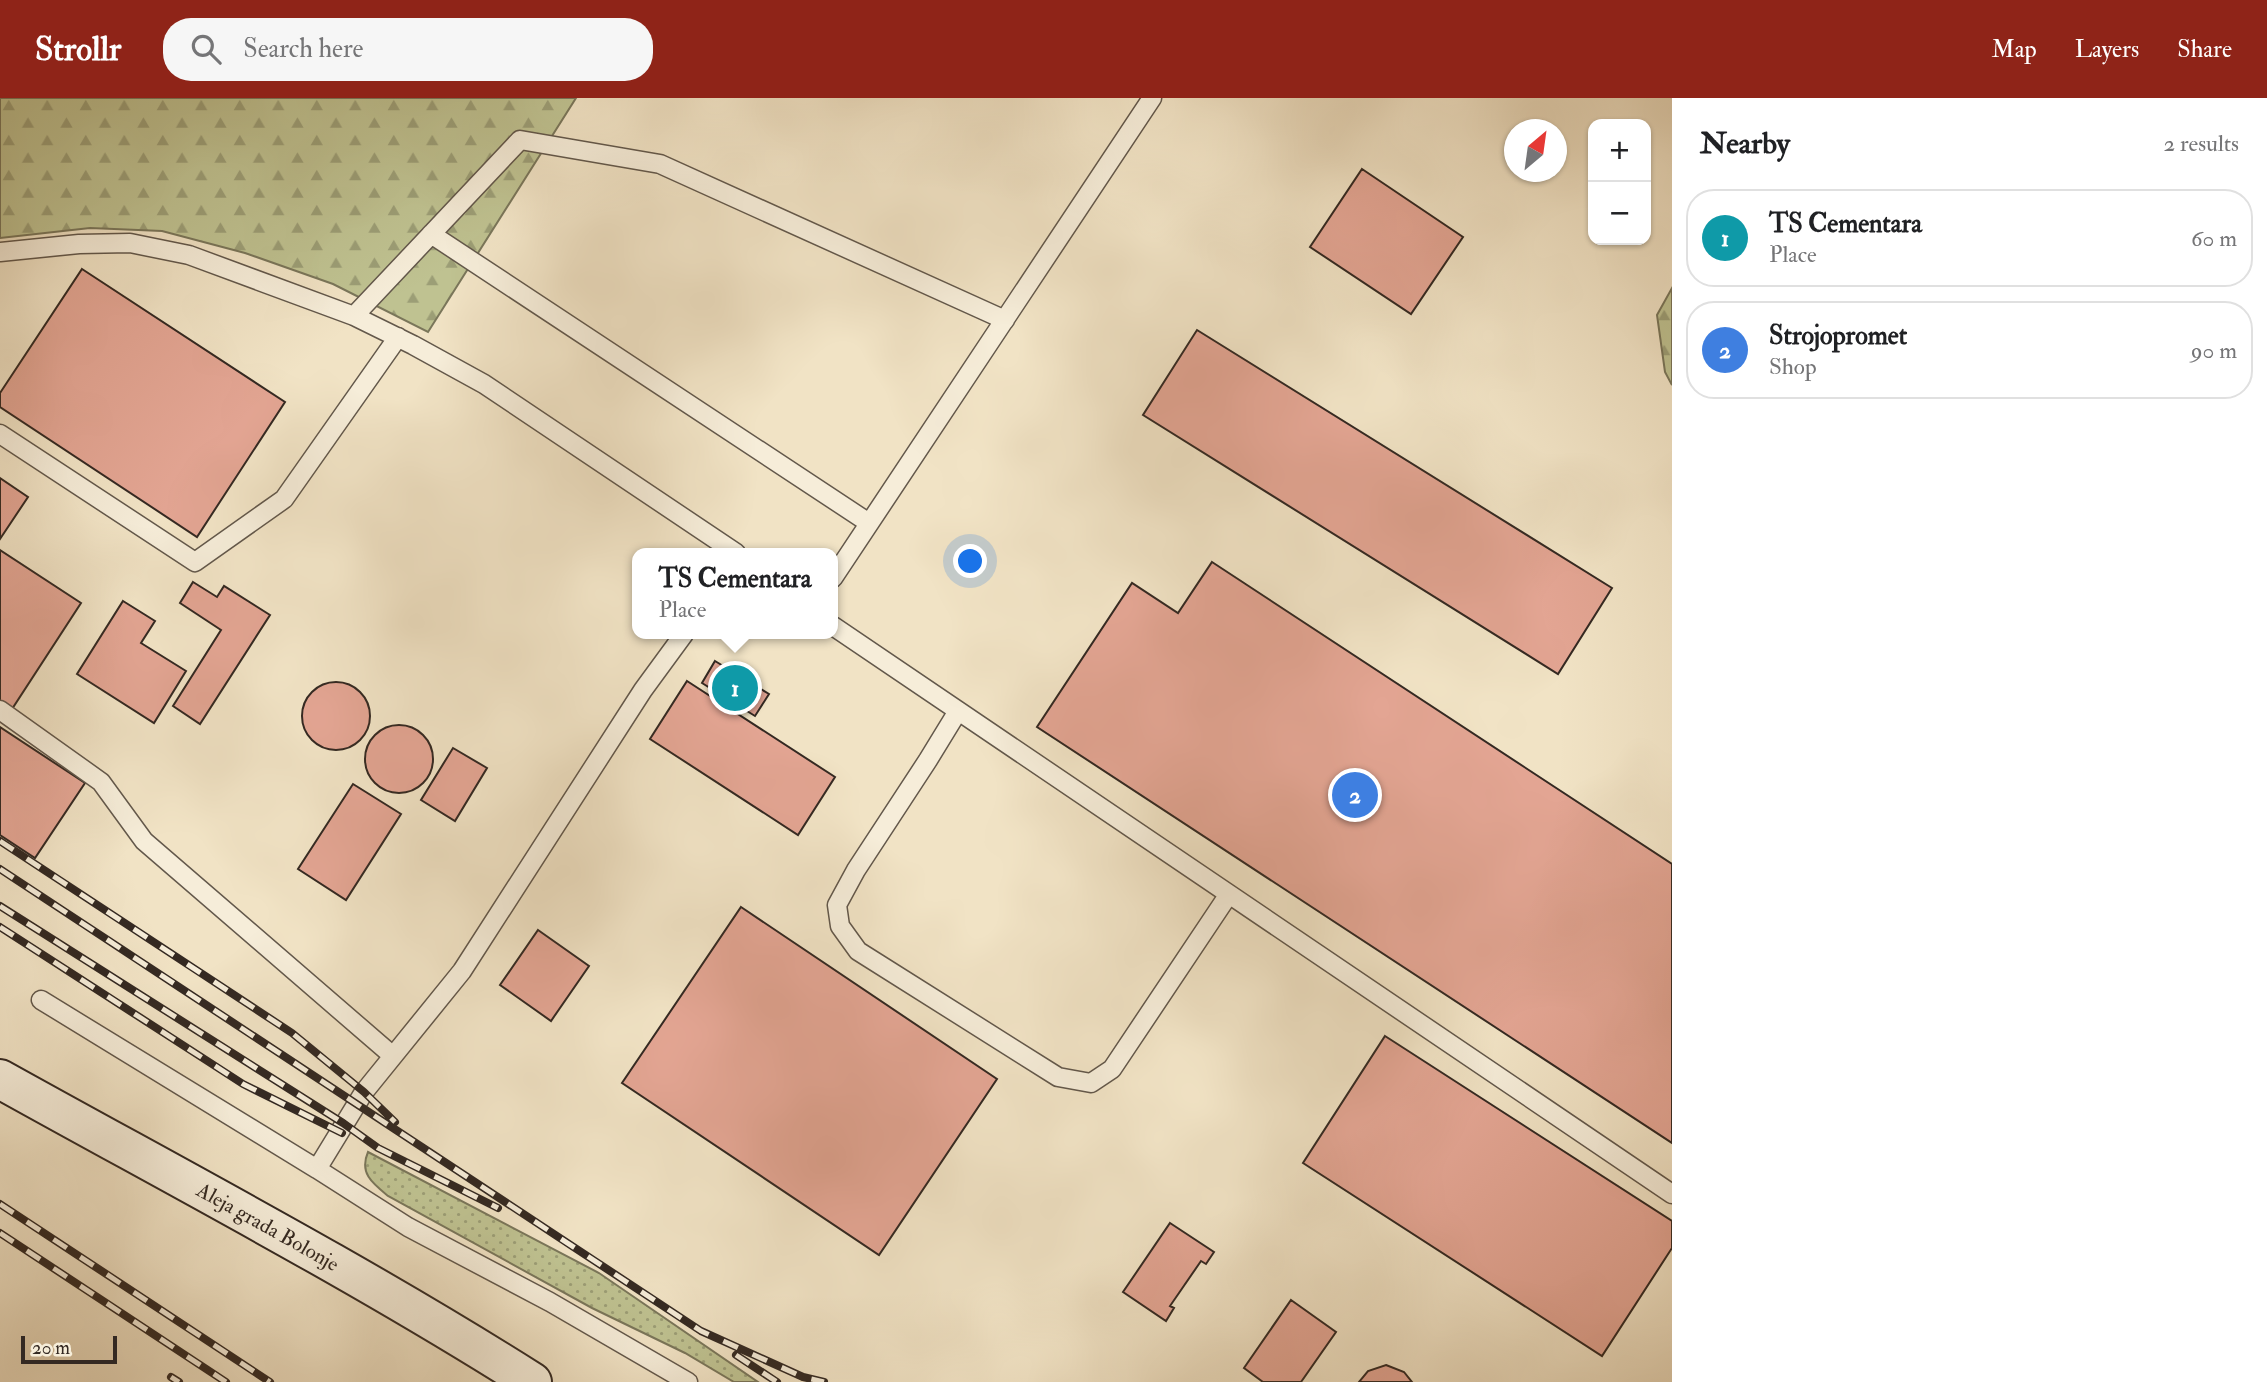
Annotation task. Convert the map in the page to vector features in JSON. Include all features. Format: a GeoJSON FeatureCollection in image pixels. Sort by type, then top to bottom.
{"type":"FeatureCollection","features":[{"type":"Feature","properties":{"kind":"main road","name":"Aleja grada Bolonje"},"geometry":{"type":"LineString","coordinates":[[0,1079],[459,1335],[532,1382]]}},
{"type":"Feature","properties":{"kind":"lane"},"geometry":{"type":"LineString","coordinates":[[838,570],[1152,98]]}},
{"type":"Feature","properties":{"kind":"lane"},"geometry":{"type":"LineString","coordinates":[[354,316],[520,140],[660,164],[1005,320]]}},
{"type":"Feature","properties":{"kind":"lane"},"geometry":{"type":"LineString","coordinates":[[432,234],[869,523]]}},
{"type":"Feature","properties":{"kind":"lane"},"geometry":{"type":"LineString","coordinates":[[0,252],[79,244],[130,243],[189,256],[354,316],[484,384],[729,548]]}},
{"type":"Feature","properties":{"kind":"lane"},"geometry":{"type":"LineString","coordinates":[[0,434],[195,562],[284,499],[398,337]]}},
{"type":"Feature","properties":{"kind":"lane"},"geometry":{"type":"LineString","coordinates":[[838,629],[1672,1194]]}},
{"type":"Feature","properties":{"kind":"lane"},"geometry":{"type":"LineString","coordinates":[[317,1169],[360,1098],[463,971],[643,690],[680,639]]}},
{"type":"Feature","properties":{"kind":"lane"},"geometry":{"type":"LineString","coordinates":[[0,710],[101,782],[144,841],[393,1056]]}},
{"type":"Feature","properties":{"kind":"lane"},"geometry":{"type":"LineString","coordinates":[[958,710],[856,870],[837,905],[840,926],[858,951],[1058,1077],[1091,1083],[1112,1069],[1229,894]]}},
{"type":"Feature","properties":{"kind":"lane"},"geometry":{"type":"LineString","coordinates":[[41,1000],[408,1227],[550,1302],[688,1382]]}},
{"type":"Feature","properties":{"kind":"green space"},"geometry":{"type":"Polygon","coordinates":[[[0,98],[576,98],[428,332],[333,284],[245,253],[162,231],[90,228],[0,238],[0,98]]]}},
{"type":"Feature","properties":{"kind":"green space"},"geometry":{"type":"Polygon","coordinates":[[[1672,288],[1672,385],[1665,372],[1657,315],[1672,288]]]}},
{"type":"Feature","properties":{"kind":"green space"},"geometry":{"type":"Polygon","coordinates":[[[368,1152],[599,1273],[758,1382],[734,1382],[685,1353],[592,1308],[388,1196],[372,1182],[366,1172],[368,1152]]]}},
{"type":"Feature","properties":{"kind":"building"},"geometry":{"type":"Polygon","coordinates":[[[1362,169],[1463,237],[1411,314],[1310,247],[1362,169]]]}},
{"type":"Feature","properties":{"kind":"building"},"geometry":{"type":"Polygon","coordinates":[[[82,269],[285,402],[197,537],[0,407],[0,393],[82,269]]]}},
{"type":"Feature","properties":{"kind":"building"},"geometry":{"type":"Polygon","coordinates":[[[1197,330],[1612,588],[1558,674],[1143,415],[1197,330]]]}},
{"type":"Feature","properties":{"kind":"building"},"geometry":{"type":"Polygon","coordinates":[[[0,478],[28,497],[0,539],[0,478]]]}},
{"type":"Feature","properties":{"kind":"building"},"geometry":{"type":"Polygon","coordinates":[[[0,550],[81,603],[12,709],[0,701],[0,550]]]}},
{"type":"Feature","properties":{"kind":"building"},"geometry":{"type":"Polygon","coordinates":[[[1212,562],[1672,864],[1672,1143],[1037,727],[1132,583],[1178,613],[1212,562]]]}},
{"type":"Feature","properties":{"kind":"building"},"geometry":{"type":"Polygon","coordinates":[[[193,582],[217,597],[224,586],[270,615],[200,724],[173,706],[221,630],[180,603],[193,582]]]}},
{"type":"Feature","properties":{"kind":"building"},"geometry":{"type":"Polygon","coordinates":[[[123,601],[155,621],[141,643],[186,671],[154,723],[77,674],[123,601]]]}},
{"type":"Feature","properties":{"kind":"building"},"geometry":{"type":"Polygon","coordinates":[[[715,661],[769,694],[755,716],[702,683],[715,661]]]}},
{"type":"Feature","properties":{"kind":"building"},"geometry":{"type":"Polygon","coordinates":[[[687,681],[835,777],[798,835],[650,739],[687,681]]]}},
{"type":"Feature","properties":{"kind":"building"},"geometry":{"type":"Polygon","coordinates":[[[336,682],[349,684],[360,692],[368,703],[368,729],[360,740],[349,748],[336,750],[323,748],[312,740],[304,729],[302,716],[304,703],[312,692],[323,684],[336,682]]]}},
{"type":"Feature","properties":{"kind":"building"},"geometry":{"type":"Polygon","coordinates":[[[406,725],[427,740],[433,752],[431,772],[423,783],[406,793],[392,793],[375,783],[367,772],[365,752],[375,735],[386,727],[406,725]]]}},
{"type":"Feature","properties":{"kind":"building"},"geometry":{"type":"Polygon","coordinates":[[[0,727],[85,783],[35,858],[0,835],[0,727]]]}},
{"type":"Feature","properties":{"kind":"building"},"geometry":{"type":"Polygon","coordinates":[[[453,748],[487,768],[455,821],[421,800],[453,748]]]}},
{"type":"Feature","properties":{"kind":"building"},"geometry":{"type":"Polygon","coordinates":[[[353,784],[401,814],[346,900],[298,869],[353,784]]]}},
{"type":"Feature","properties":{"kind":"building"},"geometry":{"type":"Polygon","coordinates":[[[741,907],[997,1079],[879,1255],[622,1083],[741,907]]]}},
{"type":"Feature","properties":{"kind":"building"},"geometry":{"type":"Polygon","coordinates":[[[538,930],[589,966],[551,1021],[500,985],[538,930]]]}},
{"type":"Feature","properties":{"kind":"building"},"geometry":{"type":"Polygon","coordinates":[[[1385,1036],[1672,1221],[1672,1248],[1602,1356],[1303,1163],[1385,1036]]]}},
{"type":"Feature","properties":{"kind":"building"},"geometry":{"type":"Polygon","coordinates":[[[1170,1223],[1214,1252],[1206,1264],[1201,1261],[1170,1306],[1174,1308],[1166,1321],[1123,1292],[1170,1223]]]}},
{"type":"Feature","properties":{"kind":"building"},"geometry":{"type":"Polygon","coordinates":[[[1291,1300],[1336,1332],[1301,1382],[1263,1382],[1244,1368],[1291,1300]]]}},
{"type":"Feature","properties":{"kind":"building"},"geometry":{"type":"Polygon","coordinates":[[[1386,1365],[1404,1372],[1412,1382],[1359,1382],[1368,1371],[1386,1365]]]}},
{"type":"Feature","properties":{"kind":"railway"},"geometry":{"type":"LineString","coordinates":[[0,841],[292,1033],[364,1092],[395,1122]]}},
{"type":"Feature","properties":{"kind":"railway"},"geometry":{"type":"LineString","coordinates":[[0,869],[701,1331],[803,1377],[824,1382]]}},
{"type":"Feature","properties":{"kind":"railway"},"geometry":{"type":"LineString","coordinates":[[0,906],[343,1123],[378,1148],[498,1208]]}},
{"type":"Feature","properties":{"kind":"railway"},"geometry":{"type":"LineString","coordinates":[[0,927],[243,1084],[342,1133]]}},
{"type":"Feature","properties":{"kind":"railway"},"geometry":{"type":"LineString","coordinates":[[0,1204],[270,1382]]}},
{"type":"Feature","properties":{"kind":"railway"},"geometry":{"type":"LineString","coordinates":[[0,1233],[226,1382]]}},
{"type":"Feature","properties":{"kind":"railway"},"geometry":{"type":"LineString","coordinates":[[736,1355],[777,1382]]}},
{"type":"Feature","properties":{"kind":"railway"},"geometry":{"type":"LineString","coordinates":[[171,1377],[179,1382]]}},
{"type":"Feature","properties":{"kind":"place","name":"TS Cementara"},"geometry":{"type":"Point","coordinates":[735,688]}},
{"type":"Feature","properties":{"kind":"place","name":"Strojopromet"},"geometry":{"type":"Point","coordinates":[1355,795]}}]}
